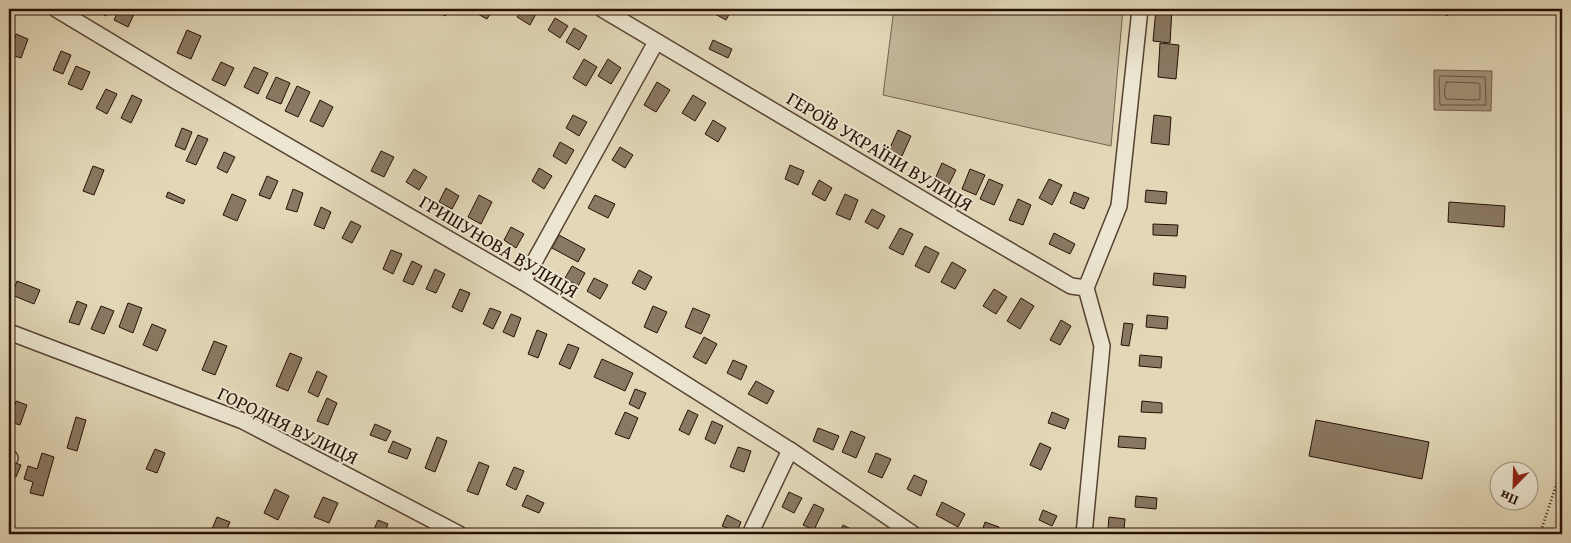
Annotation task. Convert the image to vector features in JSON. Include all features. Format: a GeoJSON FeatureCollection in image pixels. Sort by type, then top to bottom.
{"type":"FeatureCollection","features":[{"type":"Feature","properties":{"kind":"street","name":"ГРИШУНОВА ВУЛИЦЯ"},"geometry":{"type":"LineString","coordinates":[[56,9],[174,80],[523,282],[790,450],[913,534]]}},
{"type":"Feature","properties":{"kind":"street","name":"ГЕРОЇВ УКРАЇНИ ВУЛИЦЯ"},"geometry":{"type":"LineString","coordinates":[[602,9],[1071,286],[1086,288]]}},
{"type":"Feature","properties":{"kind":"street"},"geometry":{"type":"LineString","coordinates":[[1084,534],[1102,346],[1086,288],[1119,206],[1140,9]]}},
{"type":"Feature","properties":{"kind":"street"},"geometry":{"type":"LineString","coordinates":[[523,282],[656,42]]}},
{"type":"Feature","properties":{"kind":"street","name":"ГОРОДНЯ ВУЛИЦЯ"},"geometry":{"type":"LineString","coordinates":[[9,332],[243,421],[459,534]]}},
{"type":"Feature","properties":{"kind":"street"},"geometry":{"type":"LineString","coordinates":[[750,534],[790,450]]}},
{"type":"Feature","properties":{"kind":"path"},"geometry":{"type":"LineString","coordinates":[[1540,534],[1562,467]]}},
{"type":"Feature","properties":{"kind":"shaded area"},"geometry":{"type":"Polygon","coordinates":[[[894,9],[1123,9],[1111,146],[883,95],[894,9]]]}},
{"type":"Feature","properties":{"kind":"water"},"geometry":{"type":"Polygon","coordinates":[[[1434,70],[1492,71],[1491,111],[1434,110],[1434,70]]]}},
{"type":"Feature","properties":{"kind":"building"},"geometry":{"type":"Polygon","coordinates":[[[93,9],[110,9],[106,16],[93,9]]]}},
{"type":"Feature","properties":{"kind":"building"},"geometry":{"type":"Polygon","coordinates":[[[119,9],[124,9],[134,14],[128,27],[114,20],[119,9]]]}},
{"type":"Feature","properties":{"kind":"building"},"geometry":{"type":"Polygon","coordinates":[[[155,9],[171,9],[168,15],[155,9]]]}},
{"type":"Feature","properties":{"kind":"building"},"geometry":{"type":"Polygon","coordinates":[[[433,9],[450,9],[445,16],[433,9]]]}},
{"type":"Feature","properties":{"kind":"building"},"geometry":{"type":"Polygon","coordinates":[[[476,9],[493,9],[487,19],[474,12],[476,9]]]}},
{"type":"Feature","properties":{"kind":"building"},"geometry":{"type":"Polygon","coordinates":[[[522,9],[532,9],[537,12],[530,25],[517,17],[522,9]]]}},
{"type":"Feature","properties":{"kind":"building"},"geometry":{"type":"Polygon","coordinates":[[[706,9],[732,9],[726,20],[706,9]]]}},
{"type":"Feature","properties":{"kind":"building"},"geometry":{"type":"Polygon","coordinates":[[[1156,9],[1172,9],[1170,43],[1153,41],[1156,9]]]}},
{"type":"Feature","properties":{"kind":"building"},"geometry":{"type":"Polygon","coordinates":[[[555,18],[568,26],[560,38],[548,30],[555,18]]]}},
{"type":"Feature","properties":{"kind":"building"},"geometry":{"type":"Polygon","coordinates":[[[574,28],[587,36],[579,50],[566,42],[574,28]]]}},
{"type":"Feature","properties":{"kind":"building"},"geometry":{"type":"Polygon","coordinates":[[[187,30],[201,36],[191,59],[177,53],[187,30]]]}},
{"type":"Feature","properties":{"kind":"building"},"geometry":{"type":"Polygon","coordinates":[[[16,34],[28,39],[21,58],[9,54],[16,34]]]}},
{"type":"Feature","properties":{"kind":"building"},"geometry":{"type":"Polygon","coordinates":[[[713,40],[732,49],[728,58],[709,49],[713,40]]]}},
{"type":"Feature","properties":{"kind":"building"},"geometry":{"type":"Polygon","coordinates":[[[1160,43],[1179,45],[1176,79],[1158,77],[1160,43]]]}},
{"type":"Feature","properties":{"kind":"building"},"geometry":{"type":"Polygon","coordinates":[[[61,51],[71,55],[63,74],[53,70],[61,51]]]}},
{"type":"Feature","properties":{"kind":"building"},"geometry":{"type":"Polygon","coordinates":[[[584,59],[597,67],[586,86],[573,78],[584,59]]]}},
{"type":"Feature","properties":{"kind":"building"},"geometry":{"type":"Polygon","coordinates":[[[608,59],[621,68],[611,84],[598,76],[608,59]]]}},
{"type":"Feature","properties":{"kind":"building"},"geometry":{"type":"Polygon","coordinates":[[[221,62],[234,68],[225,86],[212,80],[221,62]]]}},
{"type":"Feature","properties":{"kind":"building"},"geometry":{"type":"Polygon","coordinates":[[[76,66],[90,72],[82,90],[68,84],[76,66]]]}},
{"type":"Feature","properties":{"kind":"building"},"geometry":{"type":"Polygon","coordinates":[[[254,67],[268,73],[258,94],[244,87],[254,67]]]}},
{"type":"Feature","properties":{"kind":"building"},"geometry":{"type":"Polygon","coordinates":[[[276,77],[290,83],[281,104],[266,98],[276,77]]]}},
{"type":"Feature","properties":{"kind":"building"},"geometry":{"type":"Polygon","coordinates":[[[657,82],[670,90],[656,112],[644,105],[657,82]]]}},
{"type":"Feature","properties":{"kind":"building"},"geometry":{"type":"Polygon","coordinates":[[[297,86],[310,92],[298,117],[285,111],[297,86]]]}},
{"type":"Feature","properties":{"kind":"building"},"geometry":{"type":"Polygon","coordinates":[[[106,89],[117,94],[107,114],[96,108],[106,89]]]}},
{"type":"Feature","properties":{"kind":"building"},"geometry":{"type":"Polygon","coordinates":[[[132,95],[142,100],[131,123],[121,118],[132,95]]]}},
{"type":"Feature","properties":{"kind":"building"},"geometry":{"type":"Polygon","coordinates":[[[693,95],[706,103],[695,121],[682,113],[693,95]]]}},
{"type":"Feature","properties":{"kind":"building"},"geometry":{"type":"Polygon","coordinates":[[[320,100],[333,107],[323,127],[310,121],[320,100]]]}},
{"type":"Feature","properties":{"kind":"building"},"geometry":{"type":"Polygon","coordinates":[[[573,115],[587,122],[579,136],[566,128],[573,115]]]}},
{"type":"Feature","properties":{"kind":"building"},"geometry":{"type":"Polygon","coordinates":[[[1154,115],[1171,117],[1169,145],[1151,143],[1154,115]]]}},
{"type":"Feature","properties":{"kind":"building"},"geometry":{"type":"Polygon","coordinates":[[[713,120],[726,128],[718,142],[705,134],[713,120]]]}},
{"type":"Feature","properties":{"kind":"building"},"geometry":{"type":"Polygon","coordinates":[[[182,128],[192,132],[185,150],[175,146],[182,128]]]}},
{"type":"Feature","properties":{"kind":"building"},"geometry":{"type":"Polygon","coordinates":[[[898,130],[911,136],[902,156],[889,150],[898,130]]]}},
{"type":"Feature","properties":{"kind":"building"},"geometry":{"type":"Polygon","coordinates":[[[198,135],[208,139],[196,165],[186,161],[198,135]]]}},
{"type":"Feature","properties":{"kind":"building"},"geometry":{"type":"Polygon","coordinates":[[[560,142],[574,150],[566,164],[553,156],[560,142]]]}},
{"type":"Feature","properties":{"kind":"building"},"geometry":{"type":"Polygon","coordinates":[[[620,147],[633,155],[625,168],[612,160],[620,147]]]}},
{"type":"Feature","properties":{"kind":"building"},"geometry":{"type":"Polygon","coordinates":[[[381,151],[394,157],[384,177],[371,171],[381,151]]]}},
{"type":"Feature","properties":{"kind":"building"},"geometry":{"type":"Polygon","coordinates":[[[224,152],[235,157],[227,173],[217,168],[224,152]]]}},
{"type":"Feature","properties":{"kind":"building"},"geometry":{"type":"Polygon","coordinates":[[[942,163],[956,170],[947,188],[934,181],[942,163]]]}},
{"type":"Feature","properties":{"kind":"building"},"geometry":{"type":"Polygon","coordinates":[[[790,165],[804,171],[798,185],[785,179],[790,165]]]}},
{"type":"Feature","properties":{"kind":"building"},"geometry":{"type":"Polygon","coordinates":[[[93,166],[104,170],[94,195],[83,191],[93,166]]]}},
{"type":"Feature","properties":{"kind":"building"},"geometry":{"type":"Polygon","coordinates":[[[539,168],[552,176],[544,189],[532,181],[539,168]]]}},
{"type":"Feature","properties":{"kind":"building"},"geometry":{"type":"Polygon","coordinates":[[[414,169],[427,177],[419,190],[406,182],[414,169]]]}},
{"type":"Feature","properties":{"kind":"building"},"geometry":{"type":"Polygon","coordinates":[[[970,169],[985,175],[976,195],[962,189],[970,169]]]}},
{"type":"Feature","properties":{"kind":"building"},"geometry":{"type":"Polygon","coordinates":[[[267,176],[278,181],[270,199],[259,195],[267,176]]]}},
{"type":"Feature","properties":{"kind":"building"},"geometry":{"type":"Polygon","coordinates":[[[989,179],[1003,185],[994,205],[980,199],[989,179]]]}},
{"type":"Feature","properties":{"kind":"building"},"geometry":{"type":"Polygon","coordinates":[[[1049,179],[1062,185],[1052,205],[1039,198],[1049,179]]]}},
{"type":"Feature","properties":{"kind":"building"},"geometry":{"type":"Polygon","coordinates":[[[819,180],[832,188],[825,201],[812,194],[819,180]]]}},
{"type":"Feature","properties":{"kind":"building"},"geometry":{"type":"Polygon","coordinates":[[[446,188],[459,196],[452,209],[439,202],[446,188]]]}},
{"type":"Feature","properties":{"kind":"building"},"geometry":{"type":"Polygon","coordinates":[[[293,189],[303,193],[297,212],[286,209],[293,189]]]}},
{"type":"Feature","properties":{"kind":"building"},"geometry":{"type":"Polygon","coordinates":[[[1146,190],[1167,192],[1166,204],[1145,202],[1146,190]]]}},
{"type":"Feature","properties":{"kind":"building"},"geometry":{"type":"Polygon","coordinates":[[[168,192],[185,200],[183,204],[166,197],[168,192]]]}},
{"type":"Feature","properties":{"kind":"building"},"geometry":{"type":"Polygon","coordinates":[[[1074,192],[1089,198],[1084,209],[1070,203],[1074,192]]]}},
{"type":"Feature","properties":{"kind":"building"},"geometry":{"type":"Polygon","coordinates":[[[232,194],[246,200],[237,221],[223,215],[232,194]]]}},
{"type":"Feature","properties":{"kind":"building"},"geometry":{"type":"Polygon","coordinates":[[[845,194],[858,200],[850,220],[836,214],[845,194]]]}},
{"type":"Feature","properties":{"kind":"building"},"geometry":{"type":"Polygon","coordinates":[[[479,195],[492,202],[481,224],[468,217],[479,195]]]}},
{"type":"Feature","properties":{"kind":"building"},"geometry":{"type":"Polygon","coordinates":[[[595,195],[615,204],[608,218],[588,208],[595,195]]]}},
{"type":"Feature","properties":{"kind":"building"},"geometry":{"type":"Polygon","coordinates":[[[1018,199],[1031,205],[1023,225],[1009,220],[1018,199]]]}},
{"type":"Feature","properties":{"kind":"building"},"geometry":{"type":"Polygon","coordinates":[[[1449,202],[1505,206],[1504,227],[1448,222],[1449,202]]]}},
{"type":"Feature","properties":{"kind":"building"},"geometry":{"type":"Polygon","coordinates":[[[321,207],[331,212],[324,229],[314,225],[321,207]]]}},
{"type":"Feature","properties":{"kind":"building"},"geometry":{"type":"Polygon","coordinates":[[[872,209],[885,216],[878,229],[865,222],[872,209]]]}},
{"type":"Feature","properties":{"kind":"building"},"geometry":{"type":"Polygon","coordinates":[[[351,221],[361,226],[352,243],[342,238],[351,221]]]}},
{"type":"Feature","properties":{"kind":"building"},"geometry":{"type":"Polygon","coordinates":[[[1153,224],[1178,225],[1177,236],[1153,235],[1153,224]]]}},
{"type":"Feature","properties":{"kind":"building"},"geometry":{"type":"Polygon","coordinates":[[[511,227],[524,234],[516,248],[504,240],[511,227]]]}},
{"type":"Feature","properties":{"kind":"building"},"geometry":{"type":"Polygon","coordinates":[[[900,228],[913,234],[903,255],[889,248],[900,228]]]}},
{"type":"Feature","properties":{"kind":"building"},"geometry":{"type":"Polygon","coordinates":[[[1054,233],[1075,244],[1070,254],[1049,244],[1054,233]]]}},
{"type":"Feature","properties":{"kind":"building"},"geometry":{"type":"Polygon","coordinates":[[[559,235],[585,249],[578,262],[552,248],[559,235]]]}},
{"type":"Feature","properties":{"kind":"building"},"geometry":{"type":"Polygon","coordinates":[[[925,246],[939,253],[929,273],[915,266],[925,246]]]}},
{"type":"Feature","properties":{"kind":"building"},"geometry":{"type":"Polygon","coordinates":[[[391,250],[402,254],[393,274],[383,269],[391,250]]]}},
{"type":"Feature","properties":{"kind":"building"},"geometry":{"type":"Polygon","coordinates":[[[412,261],[422,266],[413,285],[403,281],[412,261]]]}},
{"type":"Feature","properties":{"kind":"building"},"geometry":{"type":"Polygon","coordinates":[[[952,262],[966,270],[955,289],[941,282],[952,262]]]}},
{"type":"Feature","properties":{"kind":"building"},"geometry":{"type":"Polygon","coordinates":[[[572,266],[585,273],[578,286],[565,278],[572,266]]]}},
{"type":"Feature","properties":{"kind":"building"},"geometry":{"type":"Polygon","coordinates":[[[435,269],[445,274],[436,293],[426,289],[435,269]]]}},
{"type":"Feature","properties":{"kind":"building"},"geometry":{"type":"Polygon","coordinates":[[[639,270],[652,277],[645,290],[632,283],[639,270]]]}},
{"type":"Feature","properties":{"kind":"building"},"geometry":{"type":"Polygon","coordinates":[[[1154,273],[1186,276],[1185,288],[1153,285],[1154,273]]]}},
{"type":"Feature","properties":{"kind":"building"},"geometry":{"type":"Polygon","coordinates":[[[594,278],[608,285],[600,299],[587,291],[594,278]]]}},
{"type":"Feature","properties":{"kind":"building"},"geometry":{"type":"Polygon","coordinates":[[[17,281],[40,290],[34,304],[12,295],[17,281]]]}},
{"type":"Feature","properties":{"kind":"building"},"geometry":{"type":"Polygon","coordinates":[[[460,289],[470,293],[462,312],[452,307],[460,289]]]}},
{"type":"Feature","properties":{"kind":"building"},"geometry":{"type":"Polygon","coordinates":[[[994,289],[1007,297],[996,314],[983,306],[994,289]]]}},
{"type":"Feature","properties":{"kind":"building"},"geometry":{"type":"Polygon","coordinates":[[[1021,298],[1034,306],[1020,329],[1007,321],[1021,298]]]}},
{"type":"Feature","properties":{"kind":"building"},"geometry":{"type":"Polygon","coordinates":[[[77,301],[87,305],[79,325],[69,322],[77,301]]]}},
{"type":"Feature","properties":{"kind":"building"},"geometry":{"type":"Polygon","coordinates":[[[128,303],[142,308],[133,333],[119,327],[128,303]]]}},
{"type":"Feature","properties":{"kind":"building"},"geometry":{"type":"Polygon","coordinates":[[[101,306],[114,311],[104,334],[91,329],[101,306]]]}},
{"type":"Feature","properties":{"kind":"building"},"geometry":{"type":"Polygon","coordinates":[[[653,306],[667,312],[657,333],[644,327],[653,306]]]}},
{"type":"Feature","properties":{"kind":"building"},"geometry":{"type":"Polygon","coordinates":[[[490,308],[501,312],[493,329],[483,324],[490,308]]]}},
{"type":"Feature","properties":{"kind":"building"},"geometry":{"type":"Polygon","coordinates":[[[693,308],[710,315],[701,334],[685,327],[693,308]]]}},
{"type":"Feature","properties":{"kind":"building"},"geometry":{"type":"Polygon","coordinates":[[[511,314],[521,318],[514,337],[503,332],[511,314]]]}},
{"type":"Feature","properties":{"kind":"building"},"geometry":{"type":"Polygon","coordinates":[[[1147,315],[1168,317],[1167,329],[1146,327],[1147,315]]]}},
{"type":"Feature","properties":{"kind":"building"},"geometry":{"type":"Polygon","coordinates":[[[1061,320],[1071,326],[1060,345],[1050,340],[1061,320]]]}},
{"type":"Feature","properties":{"kind":"building"},"geometry":{"type":"Polygon","coordinates":[[[1124,323],[1133,324],[1129,346],[1121,345],[1124,323]]]}},
{"type":"Feature","properties":{"kind":"building"},"geometry":{"type":"Polygon","coordinates":[[[152,324],[166,330],[157,351],[143,345],[152,324]]]}},
{"type":"Feature","properties":{"kind":"building"},"geometry":{"type":"Polygon","coordinates":[[[537,330],[547,334],[538,358],[528,354],[537,330]]]}},
{"type":"Feature","properties":{"kind":"building"},"geometry":{"type":"Polygon","coordinates":[[[704,337],[717,344],[706,364],[693,357],[704,337]]]}},
{"type":"Feature","properties":{"kind":"building"},"geometry":{"type":"Polygon","coordinates":[[[214,341],[227,346],[215,375],[202,370],[214,341]]]}},
{"type":"Feature","properties":{"kind":"building"},"geometry":{"type":"Polygon","coordinates":[[[568,344],[579,348],[570,369],[559,364],[568,344]]]}},
{"type":"Feature","properties":{"kind":"building"},"geometry":{"type":"Polygon","coordinates":[[[290,353],[302,358],[288,391],[276,386],[290,353]]]}},
{"type":"Feature","properties":{"kind":"building"},"geometry":{"type":"Polygon","coordinates":[[[1140,355],[1162,357],[1161,368],[1139,366],[1140,355]]]}},
{"type":"Feature","properties":{"kind":"building"},"geometry":{"type":"Polygon","coordinates":[[[602,359],[633,373],[625,391],[594,377],[602,359]]]}},
{"type":"Feature","properties":{"kind":"building"},"geometry":{"type":"Polygon","coordinates":[[[733,360],[747,366],[741,380],[727,373],[733,360]]]}},
{"type":"Feature","properties":{"kind":"building"},"geometry":{"type":"Polygon","coordinates":[[[317,371],[327,376],[318,397],[308,392],[317,371]]]}},
{"type":"Feature","properties":{"kind":"building"},"geometry":{"type":"Polygon","coordinates":[[[756,381],[774,391],[767,404],[748,394],[756,381]]]}},
{"type":"Feature","properties":{"kind":"building"},"geometry":{"type":"Polygon","coordinates":[[[635,389],[646,393],[639,409],[629,404],[635,389]]]}},
{"type":"Feature","properties":{"kind":"building"},"geometry":{"type":"Polygon","coordinates":[[[327,398],[337,403],[328,425],[317,421],[327,398]]]}},
{"type":"Feature","properties":{"kind":"building"},"geometry":{"type":"Polygon","coordinates":[[[16,401],[27,405],[20,425],[10,422],[16,401]]]}},
{"type":"Feature","properties":{"kind":"building"},"geometry":{"type":"Polygon","coordinates":[[[1142,401],[1162,403],[1162,413],[1141,412],[1142,401]]]}},
{"type":"Feature","properties":{"kind":"building"},"geometry":{"type":"Polygon","coordinates":[[[688,410],[698,415],[689,435],[679,430],[688,410]]]}},
{"type":"Feature","properties":{"kind":"building"},"geometry":{"type":"Polygon","coordinates":[[[625,412],[638,418],[629,439],[615,434],[625,412]]]}},
{"type":"Feature","properties":{"kind":"building"},"geometry":{"type":"Polygon","coordinates":[[[1052,412],[1069,419],[1065,429],[1048,423],[1052,412]]]}},
{"type":"Feature","properties":{"kind":"building"},"geometry":{"type":"Polygon","coordinates":[[[76,417],[86,420],[77,451],[67,448],[76,417]]]}},
{"type":"Feature","properties":{"kind":"building"},"geometry":{"type":"Polygon","coordinates":[[[1316,420],[1429,442],[1422,479],[1309,456],[1316,420]]]}},
{"type":"Feature","properties":{"kind":"building"},"geometry":{"type":"Polygon","coordinates":[[[712,421],[723,426],[715,444],[705,439],[712,421]]]}},
{"type":"Feature","properties":{"kind":"building"},"geometry":{"type":"Polygon","coordinates":[[[375,424],[391,431],[386,441],[370,435],[375,424]]]}},
{"type":"Feature","properties":{"kind":"building"},"geometry":{"type":"Polygon","coordinates":[[[818,428],[839,436],[833,450],[813,441],[818,428]]]}},
{"type":"Feature","properties":{"kind":"building"},"geometry":{"type":"Polygon","coordinates":[[[851,431],[865,437],[856,458],[842,452],[851,431]]]}},
{"type":"Feature","properties":{"kind":"building"},"geometry":{"type":"Polygon","coordinates":[[[1119,436],[1146,438],[1145,449],[1118,447],[1119,436]]]}},
{"type":"Feature","properties":{"kind":"building"},"geometry":{"type":"Polygon","coordinates":[[[437,437],[447,441],[435,472],[425,468],[437,437]]]}},
{"type":"Feature","properties":{"kind":"building"},"geometry":{"type":"Polygon","coordinates":[[[393,441],[411,449],[407,459],[388,452],[393,441]]]}},
{"type":"Feature","properties":{"kind":"building"},"geometry":{"type":"Polygon","coordinates":[[[1040,443],[1051,448],[1041,470],[1030,465],[1040,443]]]}},
{"type":"Feature","properties":{"kind":"building"},"geometry":{"type":"Polygon","coordinates":[[[738,447],[751,451],[744,472],[730,467],[738,447]]]}},
{"type":"Feature","properties":{"kind":"building"},"geometry":{"type":"Polygon","coordinates":[[[155,449],[165,453],[157,473],[146,469],[155,449]]]}},
{"type":"Feature","properties":{"kind":"building"},"geometry":{"type":"Polygon","coordinates":[[[42,453],[54,457],[43,496],[30,493],[33,482],[24,479],[28,466],[37,469],[42,453]]]}},
{"type":"Feature","properties":{"kind":"building"},"geometry":{"type":"Polygon","coordinates":[[[876,453],[891,459],[882,478],[868,472],[876,453]]]}},
{"type":"Feature","properties":{"kind":"building"},"geometry":{"type":"Polygon","coordinates":[[[13,462],[21,465],[16,477],[9,474],[13,462]]]}},
{"type":"Feature","properties":{"kind":"building"},"geometry":{"type":"Polygon","coordinates":[[[479,462],[489,466],[478,495],[467,491],[479,462]]]}},
{"type":"Feature","properties":{"kind":"building"},"geometry":{"type":"Polygon","coordinates":[[[514,467],[524,471],[516,490],[506,485],[514,467]]]}},
{"type":"Feature","properties":{"kind":"building"},"geometry":{"type":"Polygon","coordinates":[[[914,475],[927,481],[921,496],[907,489],[914,475]]]}},
{"type":"Feature","properties":{"kind":"building"},"geometry":{"type":"Polygon","coordinates":[[[275,489],[289,496],[278,520],[264,513],[275,489]]]}},
{"type":"Feature","properties":{"kind":"building"},"geometry":{"type":"Polygon","coordinates":[[[789,492],[802,498],[794,513],[782,507],[789,492]]]}},
{"type":"Feature","properties":{"kind":"building"},"geometry":{"type":"Polygon","coordinates":[[[527,495],[544,503],[539,513],[522,506],[527,495]]]}},
{"type":"Feature","properties":{"kind":"building"},"geometry":{"type":"Polygon","coordinates":[[[1136,496],[1157,498],[1156,509],[1135,507],[1136,496]]]}},
{"type":"Feature","properties":{"kind":"building"},"geometry":{"type":"Polygon","coordinates":[[[323,497],[338,503],[329,523],[314,517],[323,497]]]}},
{"type":"Feature","properties":{"kind":"building"},"geometry":{"type":"Polygon","coordinates":[[[942,502],[965,514],[958,527],[936,515],[942,502]]]}},
{"type":"Feature","properties":{"kind":"building"},"geometry":{"type":"Polygon","coordinates":[[[814,504],[824,509],[814,530],[803,525],[814,504]]]}},
{"type":"Feature","properties":{"kind":"building"},"geometry":{"type":"Polygon","coordinates":[[[1043,510],[1057,516],[1052,526],[1039,520],[1043,510]]]}},
{"type":"Feature","properties":{"kind":"building"},"geometry":{"type":"Polygon","coordinates":[[[727,515],[741,522],[737,532],[722,526],[727,515]]]}},
{"type":"Feature","properties":{"kind":"building"},"geometry":{"type":"Polygon","coordinates":[[[217,517],[230,522],[225,534],[210,534],[217,517]]]}},
{"type":"Feature","properties":{"kind":"building"},"geometry":{"type":"Polygon","coordinates":[[[1109,517],[1125,519],[1124,530],[1108,529],[1109,517]]]}},
{"type":"Feature","properties":{"kind":"building"},"geometry":{"type":"Polygon","coordinates":[[[378,520],[388,524],[384,534],[372,534],[378,520]]]}},
{"type":"Feature","properties":{"kind":"building"},"geometry":{"type":"Polygon","coordinates":[[[985,522],[999,527],[997,534],[981,534],[985,522]]]}},
{"type":"Feature","properties":{"kind":"building"},"geometry":{"type":"Polygon","coordinates":[[[843,525],[853,530],[851,534],[839,534],[843,525]]]}},
{"type":"Feature","properties":{"kind":"railway"},"geometry":{"type":"LineString","coordinates":[[1445,9],[1447,13]]}}]}
